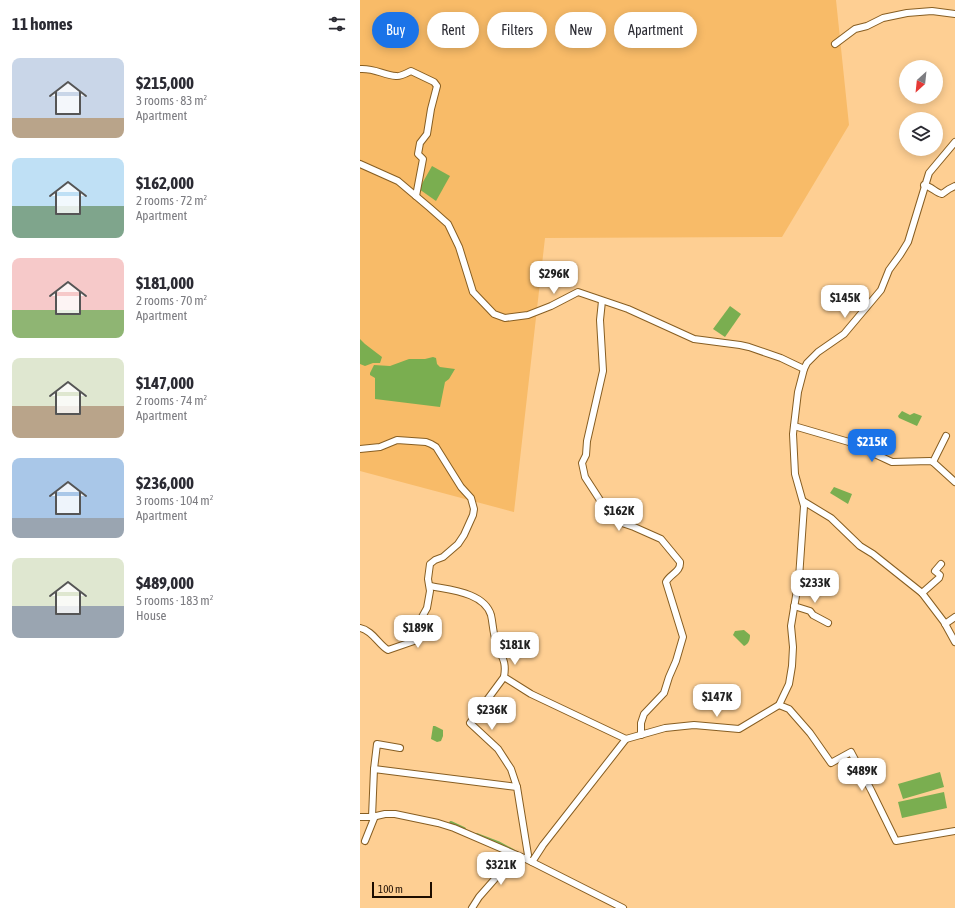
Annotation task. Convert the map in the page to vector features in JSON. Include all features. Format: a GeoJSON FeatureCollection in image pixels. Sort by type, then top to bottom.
{"type":"FeatureCollection","features":[{"type":"Feature","properties":{"kind":"street"},"geometry":{"type":"LineString","coordinates":[[835,44],[855,29],[867,26],[883,18],[907,12],[932,11],[955,14]]}},
{"type":"Feature","properties":{"kind":"street"},"geometry":{"type":"LineString","coordinates":[[360,69],[366,68],[397,77],[411,72],[434,82],[437,86],[426,134],[420,143],[418,154],[423,159],[416,196]]}},
{"type":"Feature","properties":{"kind":"street"},"geometry":{"type":"LineString","coordinates":[[529,861],[626,739],[665,728],[694,725],[739,729],[779,706],[789,684],[792,666],[793,647],[791,626],[799,578],[804,506],[795,474],[794,426],[798,392],[804,369],[818,352],[844,334],[881,290],[889,270],[900,256],[908,242],[914,226],[924,185],[929,173],[955,142]]}},
{"type":"Feature","properties":{"kind":"street"},"geometry":{"type":"LineString","coordinates":[[360,164],[398,181],[448,224],[459,247],[473,292],[494,314],[505,318],[528,316],[578,292],[628,309],[694,339],[749,347],[781,358],[804,369]]}},
{"type":"Feature","properties":{"kind":"street"},"geometry":{"type":"LineString","coordinates":[[924,185],[932,187],[938,193],[942,194],[955,186]]}},
{"type":"Feature","properties":{"kind":"street"},"geometry":{"type":"LineString","coordinates":[[602,301],[600,320],[603,371],[587,442],[586,455],[582,463],[585,477],[607,511],[619,522],[661,539],[681,565],[680,568],[666,582],[683,637],[664,693],[644,714],[641,723],[641,735]]}},
{"type":"Feature","properties":{"kind":"street"},"geometry":{"type":"LineString","coordinates":[[794,426],[849,442],[892,462],[933,462],[955,482]]}},
{"type":"Feature","properties":{"kind":"street"},"geometry":{"type":"LineString","coordinates":[[933,462],[946,436]]}},
{"type":"Feature","properties":{"kind":"street"},"geometry":{"type":"LineString","coordinates":[[360,449],[380,447],[397,440],[426,442],[431,444],[436,447],[461,487],[471,498],[474,509],[469,525],[458,544],[443,557],[430,564],[428,579],[430,591],[427,608],[422,617],[420,635],[414,641],[388,650],[374,637],[360,628]]}},
{"type":"Feature","properties":{"kind":"street"},"geometry":{"type":"LineString","coordinates":[[803,501],[831,518],[860,546],[878,558],[922,593],[945,624],[955,642]]}},
{"type":"Feature","properties":{"kind":"street"},"geometry":{"type":"LineString","coordinates":[[922,593],[939,578],[940,575],[935,571],[941,564]]}},
{"type":"Feature","properties":{"kind":"street"},"geometry":{"type":"LineString","coordinates":[[430,586],[470,594],[487,608],[491,614],[493,630],[506,668],[504,677],[470,723],[498,749],[511,769],[517,787],[529,861]]}},
{"type":"Feature","properties":{"kind":"street"},"geometry":{"type":"LineString","coordinates":[[794,606],[810,611],[813,615],[828,623]]}},
{"type":"Feature","properties":{"kind":"street"},"geometry":{"type":"LineString","coordinates":[[945,624],[955,617]]}},
{"type":"Feature","properties":{"kind":"street"},"geometry":{"type":"LineString","coordinates":[[504,677],[531,694],[626,739]]}},
{"type":"Feature","properties":{"kind":"street"},"geometry":{"type":"LineString","coordinates":[[779,706],[789,709],[810,733],[831,763],[851,752],[896,841],[955,832]]}},
{"type":"Feature","properties":{"kind":"street"},"geometry":{"type":"LineString","coordinates":[[365,841],[373,817],[374,768],[377,744],[400,748]]}},
{"type":"Feature","properties":{"kind":"street"},"geometry":{"type":"LineString","coordinates":[[374,768],[517,787]]}},
{"type":"Feature","properties":{"kind":"street"},"geometry":{"type":"LineString","coordinates":[[360,817],[395,814],[438,823],[467,833],[529,861],[623,908]]}},
{"type":"Feature","properties":{"kind":"street"},"geometry":{"type":"LineString","coordinates":[[472,908],[479,897],[516,855]]}},
{"type":"Feature","properties":{"kind":"shaded area"},"geometry":{"type":"Polygon","coordinates":[[[360,0],[836,0],[849,125],[782,237],[545,238],[514,512],[360,471],[360,0]]]}},
{"type":"Feature","properties":{"kind":"shaded area"},"geometry":{"type":"Polygon","coordinates":[[[432,166],[450,176],[436,201],[419,189],[432,166]]]}},
{"type":"Feature","properties":{"kind":"shaded area"},"geometry":{"type":"Polygon","coordinates":[[[730,306],[741,314],[725,337],[713,329],[730,306]]]}},
{"type":"Feature","properties":{"kind":"shaded area"},"geometry":{"type":"Polygon","coordinates":[[[360,339],[382,357],[380,363],[373,363],[365,366],[360,364],[360,339]]]}},
{"type":"Feature","properties":{"kind":"shaded area"},"geometry":{"type":"Polygon","coordinates":[[[433,357],[436,358],[437,364],[440,367],[455,369],[449,379],[445,382],[440,407],[375,399],[375,378],[370,375],[374,365],[390,366],[409,359],[425,359],[433,357]]]}},
{"type":"Feature","properties":{"kind":"shaded area"},"geometry":{"type":"Polygon","coordinates":[[[902,411],[910,415],[914,413],[922,416],[917,426],[899,418],[898,416],[902,411]]]}},
{"type":"Feature","properties":{"kind":"shaded area"},"geometry":{"type":"Polygon","coordinates":[[[834,487],[852,494],[848,504],[830,493],[834,487]]]}},
{"type":"Feature","properties":{"kind":"shaded area"},"geometry":{"type":"Polygon","coordinates":[[[744,630],[750,635],[750,639],[744,646],[733,635],[735,631],[744,630]]]}},
{"type":"Feature","properties":{"kind":"shaded area"},"geometry":{"type":"Polygon","coordinates":[[[433,726],[443,730],[441,741],[437,742],[431,739],[433,726]]]}},
{"type":"Feature","properties":{"kind":"shaded area"},"geometry":{"type":"Polygon","coordinates":[[[940,772],[944,787],[903,799],[898,784],[940,772]]]}},
{"type":"Feature","properties":{"kind":"shaded area"},"geometry":{"type":"Polygon","coordinates":[[[944,792],[947,808],[902,818],[898,802],[944,792]]]}},
{"type":"Feature","properties":{"kind":"waterway"},"geometry":{"type":"LineString","coordinates":[[451,823],[464,829]]}},
{"type":"Feature","properties":{"kind":"waterway"},"geometry":{"type":"LineString","coordinates":[[477,835],[498,843],[513,851]]}}]}
